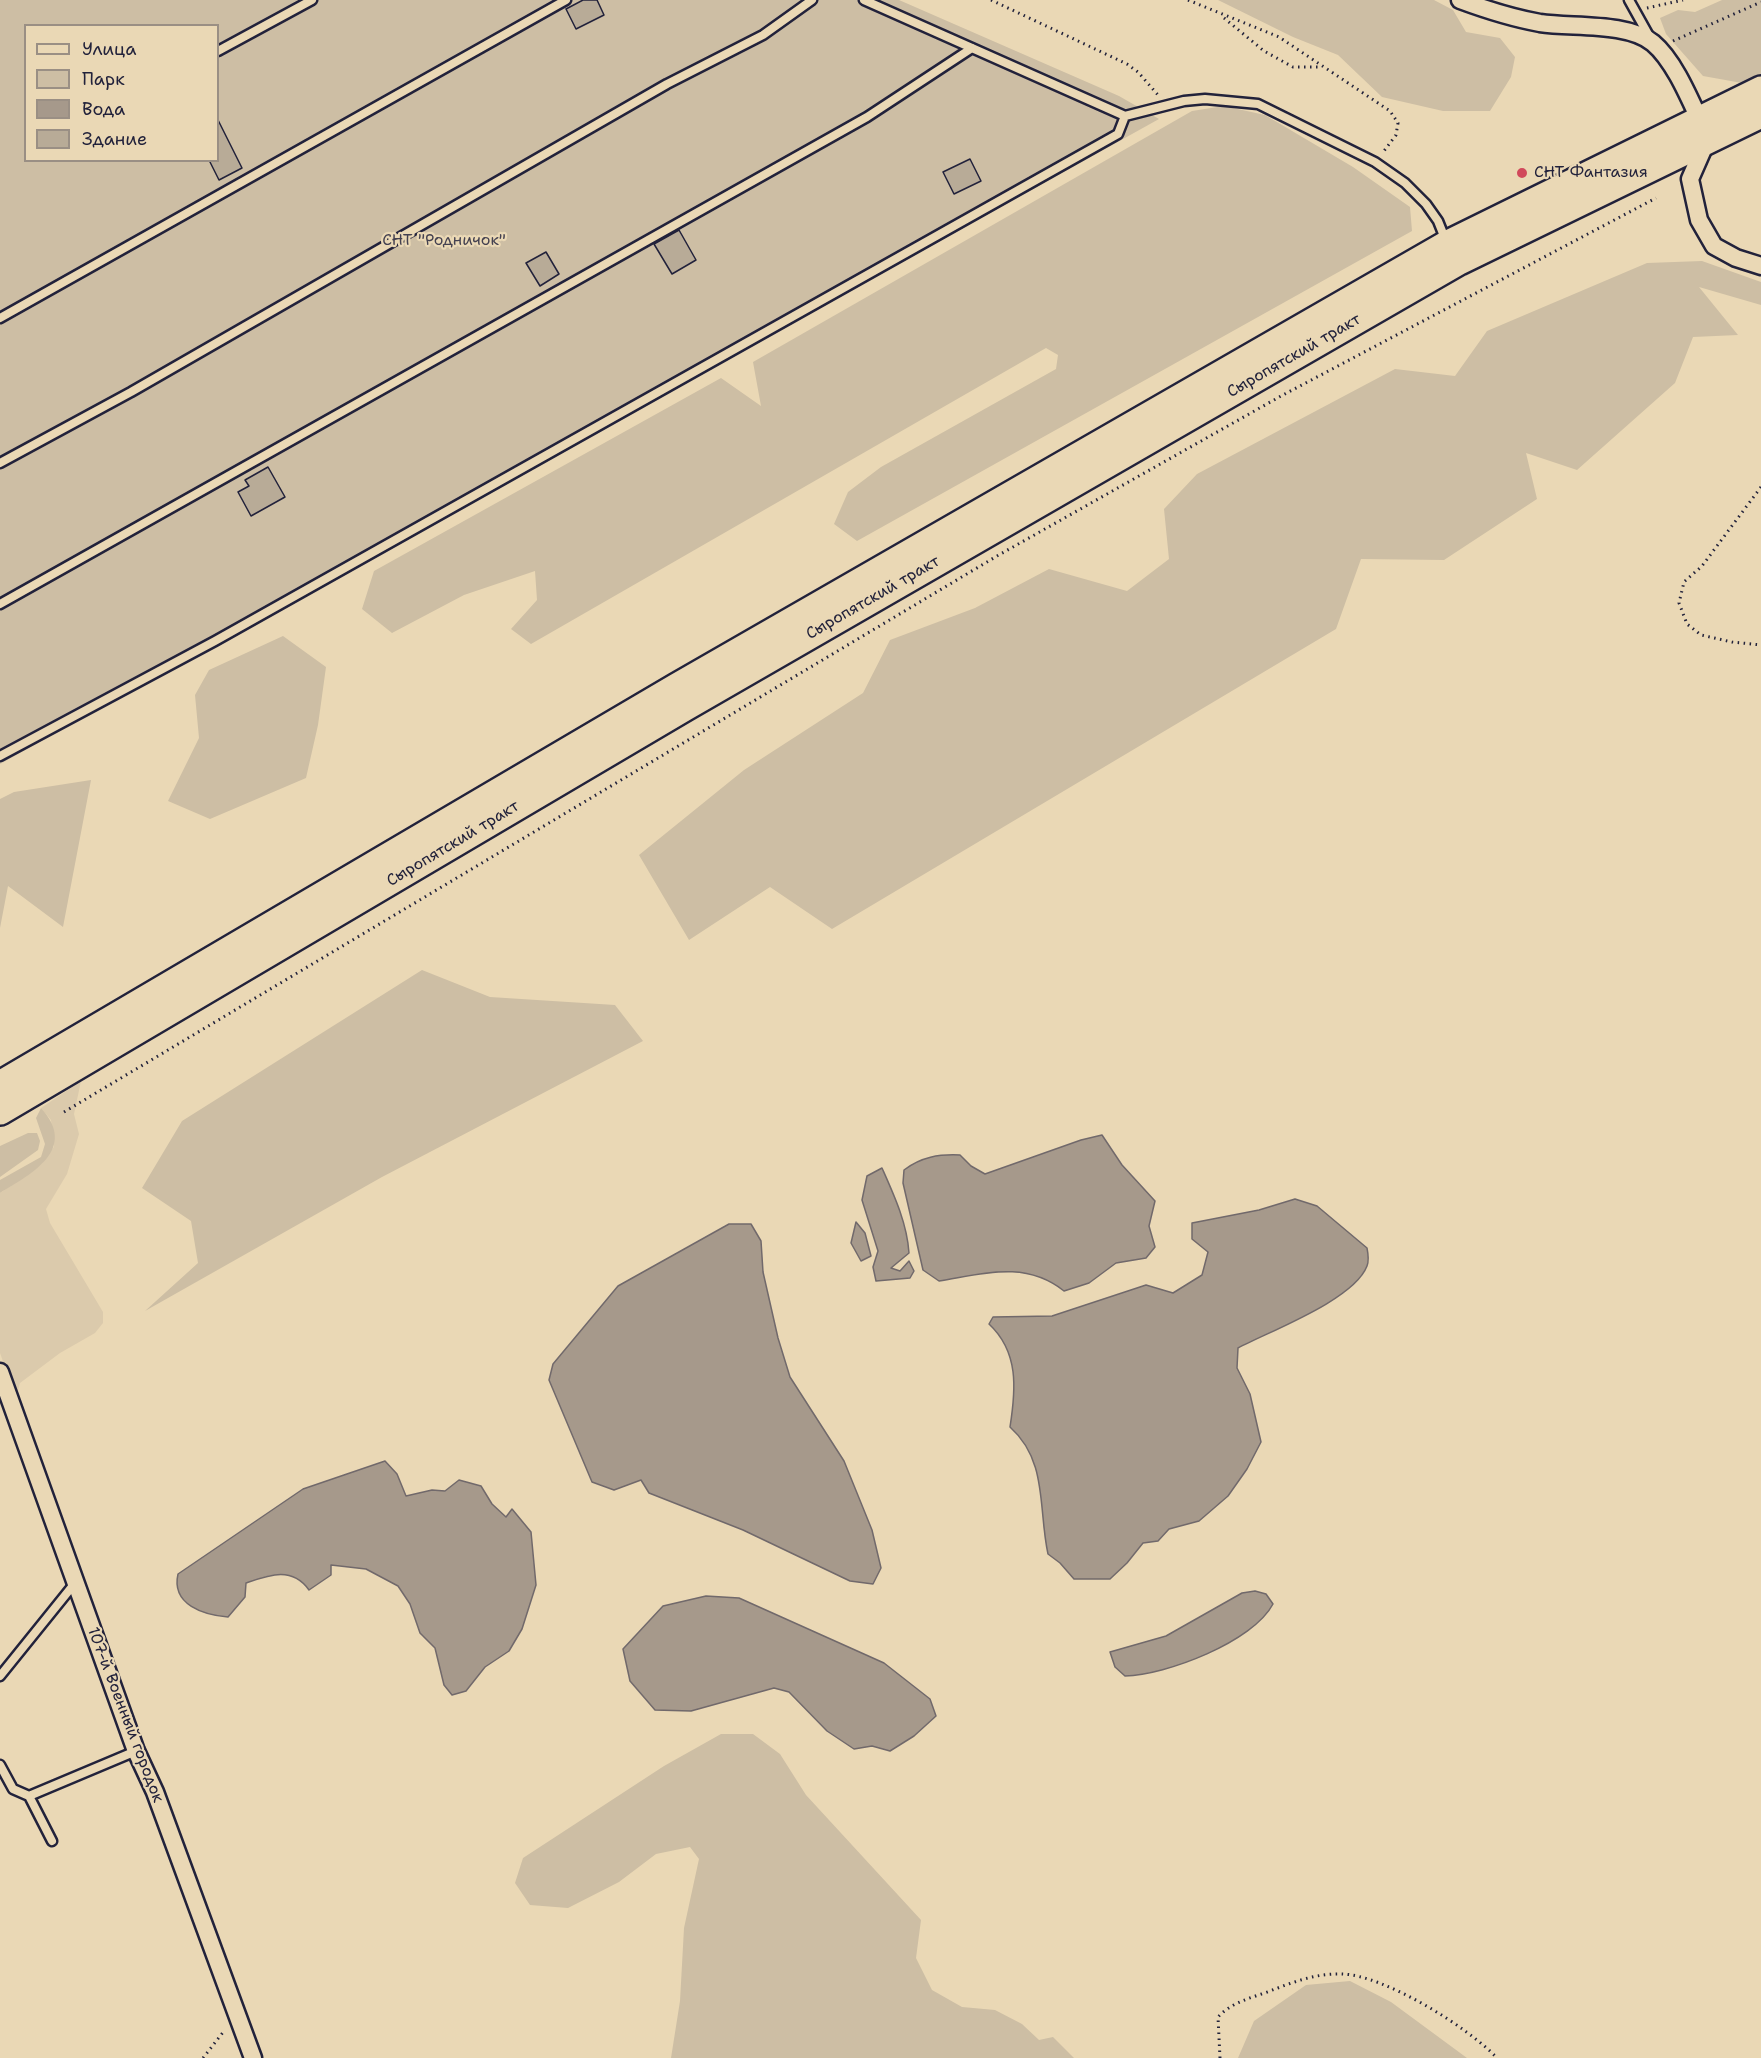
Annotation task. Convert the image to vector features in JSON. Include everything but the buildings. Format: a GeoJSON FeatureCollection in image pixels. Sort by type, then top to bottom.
{"type":"FeatureCollection","features":[{"type":"Feature","properties":{"kind":"main road","name":"Сыропятский тракт"},"geometry":{"type":"LineString","coordinates":[[0,1111],[684,707],[1459,261],[1703,129],[1761,90]]}},
{"type":"Feature","properties":{"kind":"main road","name":"Сыропятский тракт"},"geometry":{"type":"LineString","coordinates":[[0,1085],[676,687],[1448,244],[1703,129],[1761,114]]}},
{"type":"Feature","properties":{"kind":"street"},"geometry":{"type":"LineString","coordinates":[[1460,0],[1498,14],[1542,23],[1638,34],[1655,45],[1665,56],[1703,129],[1690,179],[1699,220],[1714,246],[1736,258],[1761,266]]}},
{"type":"Feature","properties":{"kind":"street","name":"107-й Военный городок"},"geometry":{"type":"LineString","coordinates":[[0,1372],[136,1751],[155,1792],[253,2058]]}},
{"type":"Feature","properties":{"kind":"lane"},"geometry":{"type":"LineString","coordinates":[[219,50],[312,0]]}},
{"type":"Feature","properties":{"kind":"lane"},"geometry":{"type":"LineString","coordinates":[[0,318],[566,0]]}},
{"type":"Feature","properties":{"kind":"lane"},"geometry":{"type":"LineString","coordinates":[[0,463],[141,386],[667,84],[763,35],[812,0]]}},
{"type":"Feature","properties":{"kind":"lane"},"geometry":{"type":"LineString","coordinates":[[864,0],[1125,116],[1205,99],[1258,104],[1375,162],[1405,183],[1426,204],[1438,221],[1448,244]]}},
{"type":"Feature","properties":{"kind":"lane"},"geometry":{"type":"LineString","coordinates":[[1629,0],[1655,45]]}},
{"type":"Feature","properties":{"kind":"lane"},"geometry":{"type":"LineString","coordinates":[[0,604],[856,123],[972,48]]}},
{"type":"Feature","properties":{"kind":"lane"},"geometry":{"type":"LineString","coordinates":[[0,756],[215,641],[1118,134],[1125,116]]}},
{"type":"Feature","properties":{"kind":"lane"},"geometry":{"type":"LineString","coordinates":[[0,1676],[75,1582]]}},
{"type":"Feature","properties":{"kind":"lane"},"geometry":{"type":"LineString","coordinates":[[29,1796],[136,1751]]}},
{"type":"Feature","properties":{"kind":"lane"},"geometry":{"type":"LineString","coordinates":[[0,1765],[13,1790],[29,1796],[52,1842]]}},
{"type":"Feature","properties":{"kind":"path"},"geometry":{"type":"LineString","coordinates":[[991,0],[1127,64],[1151,86],[1166,106]]}},
{"type":"Feature","properties":{"kind":"path"},"geometry":{"type":"LineString","coordinates":[[1188,0],[1279,37],[1390,111],[1398,123],[1396,135],[1375,162]]}},
{"type":"Feature","properties":{"kind":"path"},"geometry":{"type":"LineString","coordinates":[[1635,11],[1683,0]]}},
{"type":"Feature","properties":{"kind":"path"},"geometry":{"type":"LineString","coordinates":[[1655,45],[1761,2]]}},
{"type":"Feature","properties":{"kind":"path"},"geometry":{"type":"LineString","coordinates":[[1220,14],[1264,51],[1293,67],[1323,67]]}},
{"type":"Feature","properties":{"kind":"path"},"geometry":{"type":"LineString","coordinates":[[64,1112],[1028,539],[1281,396],[1656,198]]}},
{"type":"Feature","properties":{"kind":"path"},"geometry":{"type":"LineString","coordinates":[[1761,487],[1702,566],[1684,582],[1679,603],[1687,624],[1701,635],[1732,642],[1761,645]]}},
{"type":"Feature","properties":{"kind":"path"},"geometry":{"type":"LineString","coordinates":[[1220,2058],[1218,2017],[1229,2006],[1302,1979],[1340,1974],[1368,1977],[1437,2013],[1486,2046],[1497,2058]]}},
{"type":"Feature","properties":{"kind":"path"},"geometry":{"type":"LineString","coordinates":[[203,2058],[238,2014]]}},
{"type":"Feature","properties":{"kind":"shaded area"},"geometry":{"type":"Polygon","coordinates":[[[81,1081],[74,1114],[79,1134],[67,1174],[46,1209],[50,1223],[103,1312],[103,1323],[95,1333],[60,1353],[20,1383],[16,1398],[0,1353],[0,1193],[15,1183],[54,1147],[51,1120],[41,1108],[81,1081]]]}},
{"type":"Feature","properties":{"kind":"green space","name":"СНТ \"Родничок\""},"geometry":{"type":"Polygon","coordinates":[[[0,0],[899,0],[1119,96],[1159,119],[0,764],[0,0]]]}},
{"type":"Feature","properties":{"kind":"green space"},"geometry":{"type":"Polygon","coordinates":[[[1218,0],[1434,0],[1453,10],[1466,32],[1500,38],[1515,57],[1511,77],[1490,111],[1443,111],[1382,97],[1338,55],[1293,37],[1218,0]]]}},
{"type":"Feature","properties":{"kind":"green space"},"geometry":{"type":"Polygon","coordinates":[[[1722,0],[1761,0],[1761,74],[1742,83],[1703,76],[1666,34],[1660,18],[1678,10],[1695,12],[1722,0]]]}},
{"type":"Feature","properties":{"kind":"green space"},"geometry":{"type":"Polygon","coordinates":[[[1224,106],[1265,115],[1353,167],[1410,207],[1412,231],[857,541],[834,524],[848,492],[881,467],[1056,369],[1058,355],[1046,348],[531,644],[511,629],[537,600],[535,571],[464,595],[392,633],[362,609],[374,571],[721,378],[761,406],[753,362],[1192,111],[1224,106]]]}},
{"type":"Feature","properties":{"kind":"green space"},"geometry":{"type":"Polygon","coordinates":[[[1702,261],[1761,282],[1761,305],[1699,287],[1738,335],[1693,337],[1675,383],[1577,470],[1526,453],[1537,499],[1444,560],[1361,559],[1336,629],[832,929],[770,887],[689,940],[639,855],[744,770],[863,693],[890,640],[975,608],[1049,569],[1127,591],[1169,559],[1164,509],[1197,474],[1395,369],[1455,376],[1487,331],[1647,263],[1702,261]]]}},
{"type":"Feature","properties":{"kind":"green space"},"geometry":{"type":"Polygon","coordinates":[[[283,636],[326,667],[318,725],[306,778],[210,819],[168,801],[199,738],[195,695],[209,670],[283,636]]]}},
{"type":"Feature","properties":{"kind":"green space"},"geometry":{"type":"Polygon","coordinates":[[[91,780],[63,927],[8,886],[0,928],[0,799],[14,792],[91,780]]]}},
{"type":"Feature","properties":{"kind":"green space"},"geometry":{"type":"Polygon","coordinates":[[[422,970],[490,997],[615,1005],[643,1041],[382,1177],[145,1311],[198,1263],[191,1221],[142,1188],[182,1121],[422,970]]]}},
{"type":"Feature","properties":{"kind":"green space"},"geometry":{"type":"Polygon","coordinates":[[[41,1108],[51,1123],[55,1136],[53,1148],[37,1168],[0,1193],[0,1180],[41,1157],[45,1144],[36,1118],[41,1108]]]}},
{"type":"Feature","properties":{"kind":"green space"},"geometry":{"type":"Polygon","coordinates":[[[28,1133],[37,1133],[40,1141],[38,1150],[0,1177],[0,1146],[28,1133]]]}},
{"type":"Feature","properties":{"kind":"green space"},"geometry":{"type":"Polygon","coordinates":[[[721,1734],[753,1734],[780,1754],[806,1795],[921,1920],[916,1958],[932,1990],[962,2007],[995,2010],[1022,2024],[1039,2040],[1053,2037],[1074,2058],[671,2058],[680,2001],[684,1928],[699,1859],[690,1847],[656,1854],[619,1882],[568,1908],[530,1905],[515,1883],[523,1858],[664,1766],[721,1734]]]}},
{"type":"Feature","properties":{"kind":"green space"},"geometry":{"type":"Polygon","coordinates":[[[1350,1981],[1391,2002],[1467,2058],[1238,2058],[1254,2021],[1306,1985],[1350,1981]]]}},
{"type":"Feature","properties":{"kind":"water"},"geometry":{"type":"Polygon","coordinates":[[[1102,1135],[1122,1165],[1155,1201],[1149,1226],[1155,1247],[1146,1258],[1116,1263],[1089,1283],[1064,1291],[1049,1281],[1019,1272],[988,1273],[939,1281],[923,1270],[903,1183],[904,1170],[930,1157],[960,1155],[971,1166],[985,1174],[1081,1140],[1102,1135]]]}},
{"type":"Feature","properties":{"kind":"water"},"geometry":{"type":"Polygon","coordinates":[[[882,1168],[903,1220],[909,1253],[891,1268],[900,1271],[909,1261],[914,1271],[910,1278],[876,1281],[873,1267],[878,1251],[862,1200],[867,1176],[882,1168]]]}},
{"type":"Feature","properties":{"kind":"water"},"geometry":{"type":"Polygon","coordinates":[[[1295,1199],[1317,1206],[1367,1248],[1367,1266],[1359,1279],[1329,1302],[1238,1348],[1237,1368],[1250,1394],[1261,1442],[1247,1469],[1228,1496],[1199,1521],[1169,1529],[1158,1541],[1143,1543],[1110,1579],[1074,1579],[1060,1563],[1048,1554],[1036,1470],[1031,1455],[1022,1440],[1010,1427],[1013,1372],[1006,1347],[989,1324],[993,1317],[1052,1316],[1146,1285],[1173,1293],[1202,1275],[1208,1252],[1192,1239],[1192,1223],[1259,1210],[1295,1199]]]}},
{"type":"Feature","properties":{"kind":"water"},"geometry":{"type":"Polygon","coordinates":[[[856,1222],[865,1233],[871,1256],[861,1261],[851,1243],[856,1222]]]}},
{"type":"Feature","properties":{"kind":"water"},"geometry":{"type":"Polygon","coordinates":[[[729,1224],[751,1224],[761,1241],[763,1272],[778,1338],[790,1377],[844,1461],[872,1530],[881,1568],[873,1584],[850,1581],[743,1530],[649,1493],[641,1480],[614,1490],[592,1482],[549,1380],[553,1364],[618,1286],[729,1224]]]}},
{"type":"Feature","properties":{"kind":"water"},"geometry":{"type":"Polygon","coordinates":[[[385,1461],[397,1474],[406,1496],[432,1490],[445,1491],[459,1480],[481,1486],[492,1504],[506,1517],[512,1509],[531,1532],[536,1585],[522,1629],[509,1651],[485,1667],[466,1691],[452,1695],[444,1685],[435,1648],[420,1633],[410,1604],[398,1586],[366,1569],[331,1565],[331,1575],[309,1590],[302,1582],[288,1575],[263,1577],[246,1583],[245,1597],[228,1617],[200,1611],[184,1601],[179,1594],[178,1574],[303,1489],[385,1461]]]}},
{"type":"Feature","properties":{"kind":"water"},"geometry":{"type":"Polygon","coordinates":[[[1255,1591],[1266,1594],[1273,1604],[1263,1618],[1228,1643],[1207,1654],[1163,1670],[1125,1676],[1115,1667],[1110,1652],[1166,1636],[1242,1593],[1255,1591]]]}},
{"type":"Feature","properties":{"kind":"water"},"geometry":{"type":"Polygon","coordinates":[[[706,1596],[739,1598],[884,1663],[930,1699],[936,1716],[914,1736],[890,1751],[872,1746],[854,1749],[827,1731],[789,1692],[774,1688],[691,1711],[655,1710],[630,1681],[623,1649],[663,1606],[706,1596]]]}},
{"type":"Feature","properties":{"kind":"place","name":"СНТ Фантазия"},"geometry":{"type":"Point","coordinates":[1522,173]}}]}
